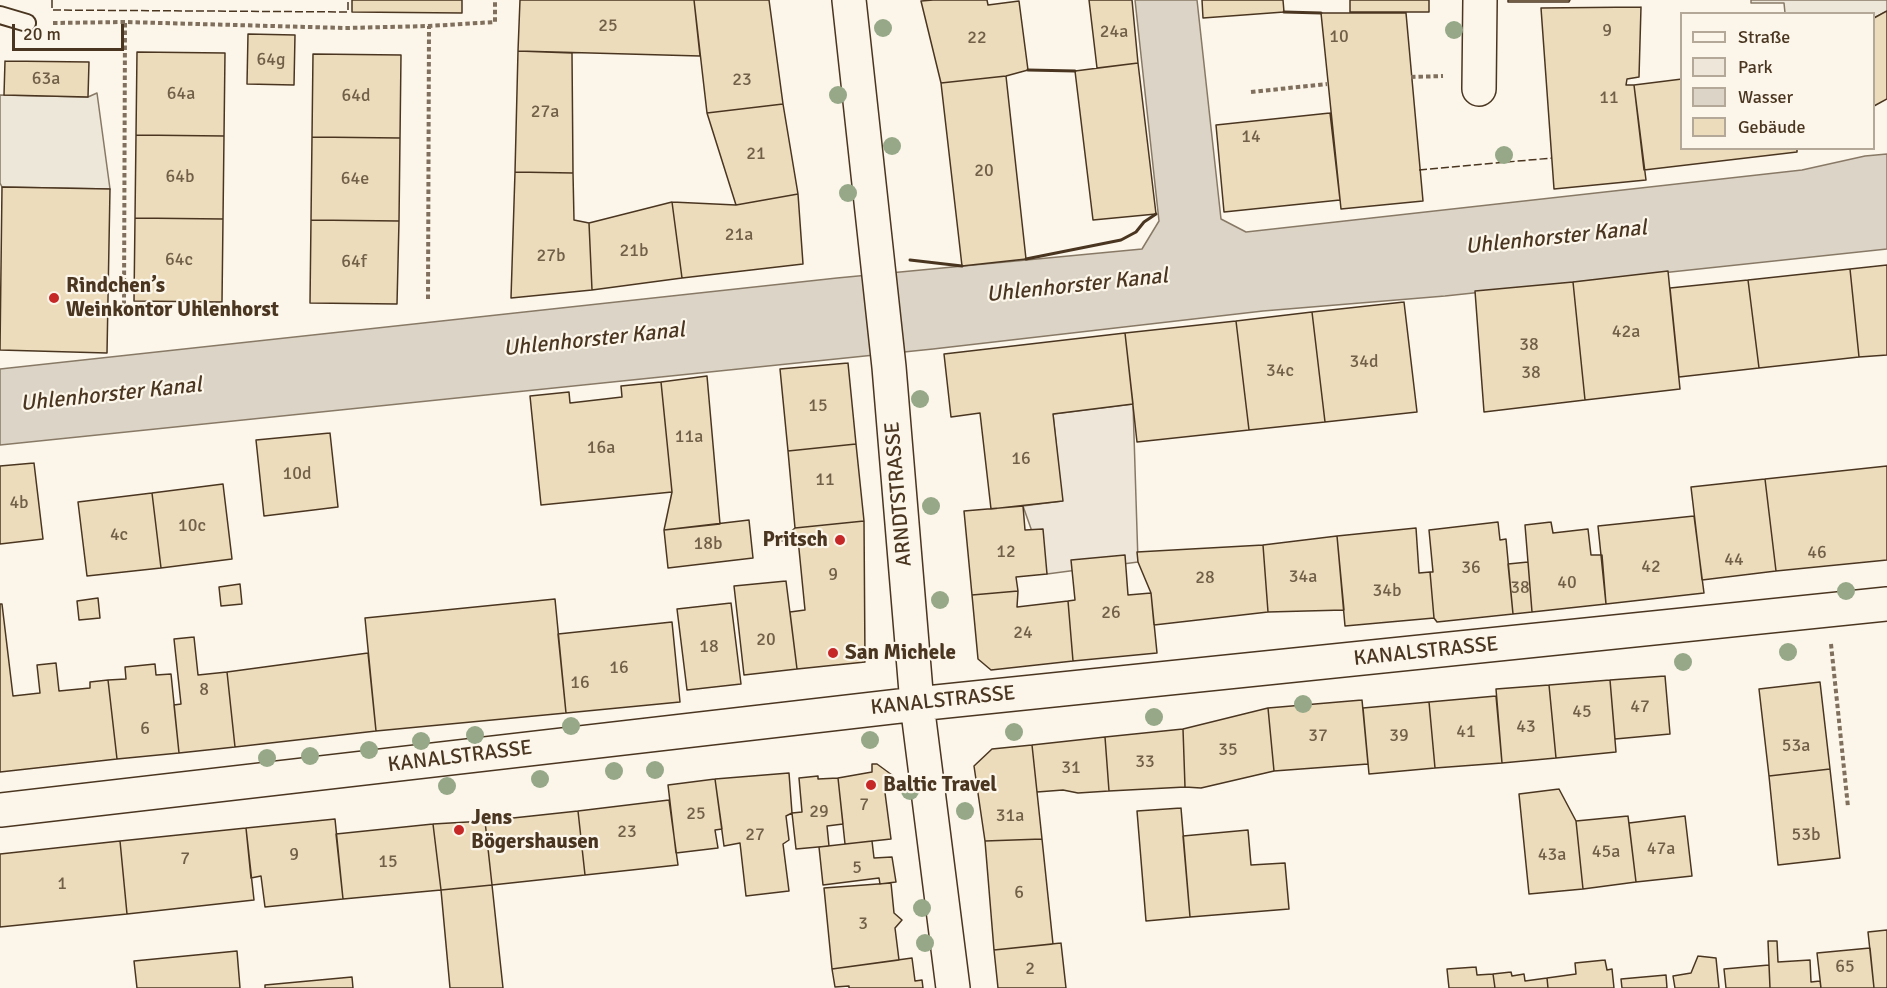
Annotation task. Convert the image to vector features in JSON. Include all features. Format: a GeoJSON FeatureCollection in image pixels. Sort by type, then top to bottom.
{"type":"FeatureCollection","features":[{"type":"Feature","properties":{"kind":"street","name":"ARNDTSTRASSE"},"geometry":{"type":"LineString","coordinates":[[849,0],[889,367],[917,704],[953,988]]}},
{"type":"Feature","properties":{"kind":"street"},"geometry":{"type":"LineString","coordinates":[[1479,89],[1480,0]]}},
{"type":"Feature","properties":{"kind":"street","name":"KANALSTRASSE"},"geometry":{"type":"LineString","coordinates":[[0,810],[917,704],[1887,604]]}},
{"type":"Feature","properties":{"kind":"lane"},"geometry":{"type":"LineString","coordinates":[[0,15],[27,23]]}},
{"type":"Feature","properties":{"kind":"path"},"geometry":{"type":"LineString","coordinates":[[27,23],[125,22],[345,28],[429,26],[495,22],[495,0]]}},
{"type":"Feature","properties":{"kind":"path"},"geometry":{"type":"LineString","coordinates":[[124,305],[125,22]]}},
{"type":"Feature","properties":{"kind":"path"},"geometry":{"type":"LineString","coordinates":[[428,298],[429,26]]}},
{"type":"Feature","properties":{"kind":"path"},"geometry":{"type":"LineString","coordinates":[[1251,93],[1327,84]]}},
{"type":"Feature","properties":{"kind":"path"},"geometry":{"type":"LineString","coordinates":[[1827,611],[1848,807]]}},
{"type":"Feature","properties":{"kind":"green space"},"geometry":{"type":"Polygon","coordinates":[[[1133,404],[1138,562],[1047,574],[1023,506],[1062,501],[1053,414],[1133,404]]]}},
{"type":"Feature","properties":{"kind":"shaded area"},"geometry":{"type":"Polygon","coordinates":[[[1751,0],[1887,0],[1887,11],[1875,17],[1875,12],[1785,12],[1784,3],[1751,3],[1751,0]]]}},
{"type":"Feature","properties":{"kind":"shaded area"},"geometry":{"type":"Polygon","coordinates":[[[97,93],[110,189],[2,187],[0,183],[0,95],[88,97],[97,93]]]}},
{"type":"Feature","properties":{"kind":"water","name":"Uhlenhorster Kanal"},"geometry":{"type":"Polygon","coordinates":[[[1135,0],[1197,0],[1221,219],[1246,232],[1802,170],[1865,156],[1887,154],[1887,249],[1445,296],[1263,311],[933,349],[0,445],[0,369],[837,278],[1142,249],[1159,221],[1135,0]]]}},
{"type":"Feature","properties":{"kind":"building"},"geometry":{"type":"Polygon","coordinates":[[[352,0],[462,0],[462,13],[352,12],[352,0]]]}},
{"type":"Feature","properties":{"kind":"building"},"geometry":{"type":"Polygon","coordinates":[[[520,0],[694,0],[700,56],[518,51],[520,0]]]}},
{"type":"Feature","properties":{"kind":"building"},"geometry":{"type":"Polygon","coordinates":[[[694,0],[769,0],[783,104],[707,113],[694,0]]]}},
{"type":"Feature","properties":{"kind":"building"},"geometry":{"type":"Polygon","coordinates":[[[987,0],[988,5],[1019,1],[1028,70],[1006,76],[941,83],[921,1],[987,0]]]}},
{"type":"Feature","properties":{"kind":"building"},"geometry":{"type":"Polygon","coordinates":[[[1089,0],[1132,0],[1138,63],[1097,68],[1089,0]]]}},
{"type":"Feature","properties":{"kind":"building"},"geometry":{"type":"Polygon","coordinates":[[[1202,0],[1283,0],[1284,12],[1203,18],[1202,0]]]}},
{"type":"Feature","properties":{"kind":"building"},"geometry":{"type":"Polygon","coordinates":[[[1350,0],[1429,0],[1429,12],[1350,12],[1350,0]]]}},
{"type":"Feature","properties":{"kind":"building"},"geometry":{"type":"Polygon","coordinates":[[[1508,0],[1570,0],[1569,2],[1508,2],[1508,0]]]}},
{"type":"Feature","properties":{"kind":"building"},"geometry":{"type":"Polygon","coordinates":[[[1641,7],[1639,77],[1627,79],[1626,85],[1634,85],[1646,180],[1554,189],[1541,8],[1641,7]]]}},
{"type":"Feature","properties":{"kind":"building"},"geometry":{"type":"Polygon","coordinates":[[[1887,11],[1887,99],[1875,105],[1875,17],[1887,11]]]}},
{"type":"Feature","properties":{"kind":"building"},"geometry":{"type":"Polygon","coordinates":[[[1321,13],[1406,13],[1423,201],[1341,209],[1321,13]]]}},
{"type":"Feature","properties":{"kind":"building"},"geometry":{"type":"Polygon","coordinates":[[[248,34],[295,35],[294,85],[247,84],[248,34]]]}},
{"type":"Feature","properties":{"kind":"building"},"geometry":{"type":"Polygon","coordinates":[[[518,51],[572,53],[573,173],[515,172],[518,51]]]}},
{"type":"Feature","properties":{"kind":"building"},"geometry":{"type":"Polygon","coordinates":[[[137,52],[225,53],[224,136],[136,135],[137,52]]]}},
{"type":"Feature","properties":{"kind":"building"},"geometry":{"type":"Polygon","coordinates":[[[313,54],[401,55],[400,138],[312,137],[313,54]]]}},
{"type":"Feature","properties":{"kind":"building"},"geometry":{"type":"Polygon","coordinates":[[[5,61],[89,62],[88,97],[4,95],[5,61]]]}},
{"type":"Feature","properties":{"kind":"building"},"geometry":{"type":"Polygon","coordinates":[[[1138,63],[1156,214],[1093,220],[1075,71],[1138,63]]]}},
{"type":"Feature","properties":{"kind":"building"},"geometry":{"type":"Polygon","coordinates":[[[1006,76],[1026,259],[962,266],[941,83],[1006,76]]]}},
{"type":"Feature","properties":{"kind":"building"},"geometry":{"type":"Polygon","coordinates":[[[1680,79],[1680,150],[1797,150],[1797,152],[1644,170],[1634,85],[1680,79]]]}},
{"type":"Feature","properties":{"kind":"building"},"geometry":{"type":"Polygon","coordinates":[[[783,104],[798,194],[736,205],[707,113],[783,104]]]}},
{"type":"Feature","properties":{"kind":"building"},"geometry":{"type":"Polygon","coordinates":[[[1330,113],[1340,200],[1224,212],[1216,125],[1330,113]]]}},
{"type":"Feature","properties":{"kind":"building"},"geometry":{"type":"Polygon","coordinates":[[[136,135],[224,136],[223,219],[135,218],[136,135]]]}},
{"type":"Feature","properties":{"kind":"building"},"geometry":{"type":"Polygon","coordinates":[[[312,137],[400,138],[399,221],[311,220],[312,137]]]}},
{"type":"Feature","properties":{"kind":"building"},"geometry":{"type":"Polygon","coordinates":[[[515,172],[573,173],[574,220],[589,223],[592,290],[511,298],[515,172]]]}},
{"type":"Feature","properties":{"kind":"building","name":"Rindchen’s Weinkontor Uhlenhorst"},"geometry":{"type":"Polygon","coordinates":[[[2,187],[110,189],[107,353],[0,350],[2,187]]]}},
{"type":"Feature","properties":{"kind":"building"},"geometry":{"type":"Polygon","coordinates":[[[798,194],[803,264],[682,278],[672,202],[736,205],[798,194]]]}},
{"type":"Feature","properties":{"kind":"building"},"geometry":{"type":"Polygon","coordinates":[[[672,202],[682,278],[592,290],[589,223],[672,202]]]}},
{"type":"Feature","properties":{"kind":"building"},"geometry":{"type":"Polygon","coordinates":[[[135,218],[223,219],[222,302],[134,301],[135,218]]]}},
{"type":"Feature","properties":{"kind":"building"},"geometry":{"type":"Polygon","coordinates":[[[311,220],[399,221],[397,304],[310,303],[311,220]]]}},
{"type":"Feature","properties":{"kind":"building"},"geometry":{"type":"Polygon","coordinates":[[[1887,265],[1887,355],[1859,357],[1850,269],[1887,265]]]}},
{"type":"Feature","properties":{"kind":"building"},"geometry":{"type":"Polygon","coordinates":[[[1850,269],[1859,357],[1759,368],[1748,280],[1850,269]]]}},
{"type":"Feature","properties":{"kind":"building"},"geometry":{"type":"Polygon","coordinates":[[[1668,271],[1680,389],[1585,400],[1573,282],[1668,271]]]}},
{"type":"Feature","properties":{"kind":"building"},"geometry":{"type":"Polygon","coordinates":[[[1748,280],[1759,368],[1679,377],[1670,288],[1748,280]]]}},
{"type":"Feature","properties":{"kind":"building"},"geometry":{"type":"Polygon","coordinates":[[[1573,282],[1585,400],[1484,412],[1475,291],[1573,282]]]}},
{"type":"Feature","properties":{"kind":"building"},"geometry":{"type":"Polygon","coordinates":[[[1404,302],[1417,412],[1325,422],[1312,312],[1404,302]]]}},
{"type":"Feature","properties":{"kind":"building"},"geometry":{"type":"Polygon","coordinates":[[[1312,312],[1325,422],[1249,430],[1236,321],[1312,312]]]}},
{"type":"Feature","properties":{"kind":"building"},"geometry":{"type":"Polygon","coordinates":[[[1236,321],[1249,430],[1137,442],[1125,333],[1236,321]]]}},
{"type":"Feature","properties":{"kind":"building"},"geometry":{"type":"Polygon","coordinates":[[[1125,333],[1133,404],[1053,414],[1063,501],[991,509],[980,413],[951,417],[944,354],[1125,333]]]}},
{"type":"Feature","properties":{"kind":"building"},"geometry":{"type":"Polygon","coordinates":[[[848,363],[856,444],[788,451],[780,369],[848,363]]]}},
{"type":"Feature","properties":{"kind":"building"},"geometry":{"type":"Polygon","coordinates":[[[707,376],[720,524],[664,530],[672,492],[661,382],[707,376]]]}},
{"type":"Feature","properties":{"kind":"building"},"geometry":{"type":"Polygon","coordinates":[[[661,382],[672,492],[541,505],[530,396],[569,392],[570,403],[622,397],[621,386],[661,382]]]}},
{"type":"Feature","properties":{"kind":"building"},"geometry":{"type":"Polygon","coordinates":[[[330,433],[338,507],[264,516],[256,440],[330,433]]]}},
{"type":"Feature","properties":{"kind":"building"},"geometry":{"type":"Polygon","coordinates":[[[856,444],[864,521],[795,528],[788,451],[856,444]]]}},
{"type":"Feature","properties":{"kind":"building"},"geometry":{"type":"Polygon","coordinates":[[[34,463],[43,539],[0,544],[0,466],[34,463]]]}},
{"type":"Feature","properties":{"kind":"building"},"geometry":{"type":"Polygon","coordinates":[[[1887,466],[1887,560],[1776,571],[1765,479],[1887,466]]]}},
{"type":"Feature","properties":{"kind":"building"},"geometry":{"type":"Polygon","coordinates":[[[1765,479],[1776,571],[1702,580],[1691,487],[1765,479]]]}},
{"type":"Feature","properties":{"kind":"building"},"geometry":{"type":"Polygon","coordinates":[[[223,484],[232,559],[161,568],[152,493],[223,484]]]}},
{"type":"Feature","properties":{"kind":"building"},"geometry":{"type":"Polygon","coordinates":[[[152,493],[161,568],[87,576],[78,502],[152,493]]]}},
{"type":"Feature","properties":{"kind":"building"},"geometry":{"type":"Polygon","coordinates":[[[1023,506],[1025,530],[1043,529],[1047,574],[1016,577],[1018,591],[972,595],[964,511],[1023,506]]]}},
{"type":"Feature","properties":{"kind":"building"},"geometry":{"type":"Polygon","coordinates":[[[1694,516],[1704,593],[1606,604],[1598,526],[1694,516]]]}},
{"type":"Feature","properties":{"kind":"building"},"geometry":{"type":"Polygon","coordinates":[[[749,520],[753,558],[668,568],[664,530],[749,520]]]}},
{"type":"Feature","properties":{"kind":"building"},"geometry":{"type":"Polygon","coordinates":[[[864,521],[865,662],[797,669],[790,612],[805,610],[798,539],[780,541],[795,528],[864,521]]]}},
{"type":"Feature","properties":{"kind":"building"},"geometry":{"type":"Polygon","coordinates":[[[1498,522],[1500,540],[1506,539],[1513,614],[1437,622],[1434,618],[1430,572],[1433,572],[1429,530],[1498,522]]]}},
{"type":"Feature","properties":{"kind":"building"},"geometry":{"type":"Polygon","coordinates":[[[1551,522],[1553,533],[1588,529],[1591,555],[1602,555],[1606,604],[1532,612],[1525,525],[1551,522]]]}},
{"type":"Feature","properties":{"kind":"building"},"geometry":{"type":"Polygon","coordinates":[[[1416,528],[1419,573],[1430,572],[1434,618],[1345,626],[1337,536],[1416,528]]]}},
{"type":"Feature","properties":{"kind":"building"},"geometry":{"type":"Polygon","coordinates":[[[1337,536],[1344,610],[1268,612],[1263,545],[1337,536]]]}},
{"type":"Feature","properties":{"kind":"building"},"geometry":{"type":"Polygon","coordinates":[[[1263,545],[1268,612],[1154,625],[1151,593],[1138,562],[1137,552],[1263,545]]]}},
{"type":"Feature","properties":{"kind":"building"},"geometry":{"type":"Polygon","coordinates":[[[1125,555],[1128,595],[1151,593],[1157,653],[1073,661],[1068,601],[1075,600],[1071,560],[1125,555]]]}},
{"type":"Feature","properties":{"kind":"building"},"geometry":{"type":"Polygon","coordinates":[[[1528,562],[1532,612],[1513,614],[1508,564],[1528,562]]]}},
{"type":"Feature","properties":{"kind":"building"},"geometry":{"type":"Polygon","coordinates":[[[786,581],[797,669],[744,675],[734,586],[786,581]]]}},
{"type":"Feature","properties":{"kind":"building"},"geometry":{"type":"Polygon","coordinates":[[[240,584],[242,604],[221,606],[219,587],[240,584]]]}},
{"type":"Feature","properties":{"kind":"building"},"geometry":{"type":"Polygon","coordinates":[[[1018,591],[1017,607],[1068,601],[1073,661],[991,670],[978,659],[972,595],[1018,591]]]}},
{"type":"Feature","properties":{"kind":"building"},"geometry":{"type":"Polygon","coordinates":[[[98,598],[100,618],[79,620],[77,601],[98,598]]]}},
{"type":"Feature","properties":{"kind":"building"},"geometry":{"type":"Polygon","coordinates":[[[555,599],[566,713],[376,731],[365,618],[555,599]]]}},
{"type":"Feature","properties":{"kind":"building"},"geometry":{"type":"Polygon","coordinates":[[[731,603],[741,684],[687,690],[677,609],[731,603]]]}},
{"type":"Feature","properties":{"kind":"building"},"geometry":{"type":"Polygon","coordinates":[[[0,604],[2,604],[13,696],[40,693],[37,665],[56,663],[59,691],[90,688],[90,682],[108,680],[117,759],[0,772],[0,604]]]}},
{"type":"Feature","properties":{"kind":"building"},"geometry":{"type":"Polygon","coordinates":[[[672,622],[680,702],[566,713],[558,634],[672,622]]]}},
{"type":"Feature","properties":{"kind":"building"},"geometry":{"type":"Polygon","coordinates":[[[194,637],[198,675],[227,672],[235,747],[179,753],[174,705],[181,704],[174,639],[194,637]]]}},
{"type":"Feature","properties":{"kind":"building"},"geometry":{"type":"Polygon","coordinates":[[[368,653],[376,731],[235,747],[227,672],[368,653]]]}},
{"type":"Feature","properties":{"kind":"building"},"geometry":{"type":"Polygon","coordinates":[[[155,664],[156,675],[171,674],[179,753],[117,759],[108,680],[126,679],[125,667],[155,664]]]}},
{"type":"Feature","properties":{"kind":"building"},"geometry":{"type":"Polygon","coordinates":[[[1665,676],[1670,734],[1615,739],[1610,680],[1665,676]]]}},
{"type":"Feature","properties":{"kind":"building"},"geometry":{"type":"Polygon","coordinates":[[[1610,680],[1616,752],[1556,758],[1549,685],[1610,680]]]}},
{"type":"Feature","properties":{"kind":"building"},"geometry":{"type":"Polygon","coordinates":[[[1820,682],[1830,769],[1769,776],[1759,689],[1820,682]]]}},
{"type":"Feature","properties":{"kind":"building"},"geometry":{"type":"Polygon","coordinates":[[[1549,685],[1556,758],[1502,763],[1496,689],[1549,685]]]}},
{"type":"Feature","properties":{"kind":"building"},"geometry":{"type":"Polygon","coordinates":[[[1496,696],[1502,763],[1435,768],[1429,702],[1496,696]]]}},
{"type":"Feature","properties":{"kind":"building"},"geometry":{"type":"Polygon","coordinates":[[[1362,700],[1368,764],[1274,771],[1268,708],[1362,700]]]}},
{"type":"Feature","properties":{"kind":"building"},"geometry":{"type":"Polygon","coordinates":[[[1429,702],[1435,768],[1369,774],[1363,708],[1429,702]]]}},
{"type":"Feature","properties":{"kind":"building"},"geometry":{"type":"Polygon","coordinates":[[[1268,708],[1274,771],[1201,788],[1185,787],[1183,729],[1268,708]]]}},
{"type":"Feature","properties":{"kind":"building"},"geometry":{"type":"Polygon","coordinates":[[[1183,729],[1185,787],[1109,791],[1105,737],[1183,729]]]}},
{"type":"Feature","properties":{"kind":"building"},"geometry":{"type":"Polygon","coordinates":[[[1105,737],[1109,791],[1037,792],[1032,745],[1105,737]]]}},
{"type":"Feature","properties":{"kind":"building"},"geometry":{"type":"Polygon","coordinates":[[[1032,745],[1042,839],[985,841],[974,766],[992,749],[1032,745]]]}},
{"type":"Feature","properties":{"kind":"building"},"geometry":{"type":"Polygon","coordinates":[[[872,764],[877,764],[892,775],[894,784],[884,785],[891,839],[845,844],[838,778],[872,772],[872,764]]]}},
{"type":"Feature","properties":{"kind":"building"},"geometry":{"type":"Polygon","coordinates":[[[1830,769],[1840,858],[1778,865],[1769,776],[1830,769]]]}},
{"type":"Feature","properties":{"kind":"building"},"geometry":{"type":"Polygon","coordinates":[[[789,773],[792,813],[786,816],[789,840],[783,844],[789,891],[746,896],[740,843],[724,846],[715,779],[789,773]]]}},
{"type":"Feature","properties":{"kind":"building"},"geometry":{"type":"Polygon","coordinates":[[[818,776],[818,779],[838,778],[843,824],[827,826],[829,846],[796,849],[792,813],[802,812],[799,778],[818,776]]]}},
{"type":"Feature","properties":{"kind":"building"},"geometry":{"type":"Polygon","coordinates":[[[715,779],[722,829],[715,830],[718,848],[676,853],[668,785],[715,779]]]}},
{"type":"Feature","properties":{"kind":"building"},"geometry":{"type":"Polygon","coordinates":[[[1559,789],[1576,821],[1583,889],[1529,894],[1519,794],[1559,789]]]}},
{"type":"Feature","properties":{"kind":"building"},"geometry":{"type":"Polygon","coordinates":[[[669,800],[678,865],[585,875],[578,811],[669,800]]]}},
{"type":"Feature","properties":{"kind":"building"},"geometry":{"type":"Polygon","coordinates":[[[1181,808],[1190,917],[1146,921],[1137,811],[1181,808]]]}},
{"type":"Feature","properties":{"kind":"building"},"geometry":{"type":"Polygon","coordinates":[[[578,811],[585,875],[492,885],[485,821],[578,811]]]}},
{"type":"Feature","properties":{"kind":"building"},"geometry":{"type":"Polygon","coordinates":[[[1628,816],[1636,882],[1583,889],[1576,821],[1628,816]]]}},
{"type":"Feature","properties":{"kind":"building"},"geometry":{"type":"Polygon","coordinates":[[[1685,816],[1692,876],[1636,882],[1629,823],[1685,816]]]}},
{"type":"Feature","properties":{"kind":"building"},"geometry":{"type":"Polygon","coordinates":[[[335,819],[343,899],[265,907],[261,876],[251,878],[246,828],[335,819]]]}},
{"type":"Feature","properties":{"kind":"building"},"geometry":{"type":"Polygon","coordinates":[[[485,821],[492,885],[441,890],[433,824],[485,821]]]}},
{"type":"Feature","properties":{"kind":"building"},"geometry":{"type":"Polygon","coordinates":[[[433,824],[441,890],[343,899],[336,834],[433,824]]]}},
{"type":"Feature","properties":{"kind":"building"},"geometry":{"type":"Polygon","coordinates":[[[246,828],[254,900],[127,914],[120,841],[246,828]]]}},
{"type":"Feature","properties":{"kind":"building"},"geometry":{"type":"Polygon","coordinates":[[[1248,830],[1251,865],[1285,863],[1289,909],[1190,917],[1183,836],[1248,830]]]}},
{"type":"Feature","properties":{"kind":"building"},"geometry":{"type":"Polygon","coordinates":[[[1042,839],[1053,944],[994,950],[985,841],[1042,839]]]}},
{"type":"Feature","properties":{"kind":"building"},"geometry":{"type":"Polygon","coordinates":[[[120,841],[127,914],[0,927],[0,854],[120,841]]]}},
{"type":"Feature","properties":{"kind":"building"},"geometry":{"type":"Polygon","coordinates":[[[872,841],[874,858],[892,857],[896,882],[880,884],[879,878],[823,885],[819,847],[872,841]]]}},
{"type":"Feature","properties":{"kind":"building"},"geometry":{"type":"Polygon","coordinates":[[[891,883],[894,913],[902,920],[895,928],[899,960],[832,969],[824,888],[891,883]]]}},
{"type":"Feature","properties":{"kind":"building"},"geometry":{"type":"Polygon","coordinates":[[[492,885],[503,988],[450,988],[441,890],[492,885]]]}},
{"type":"Feature","properties":{"kind":"building"},"geometry":{"type":"Polygon","coordinates":[[[1887,930],[1887,988],[1874,988],[1868,932],[1887,930]]]}},
{"type":"Feature","properties":{"kind":"building"},"geometry":{"type":"Polygon","coordinates":[[[1768,941],[1777,941],[1778,962],[1810,960],[1811,982],[1820,981],[1821,988],[1770,988],[1768,941]]]}},
{"type":"Feature","properties":{"kind":"building"},"geometry":{"type":"Polygon","coordinates":[[[1061,943],[1066,988],[998,988],[994,950],[1061,943]]]}},
{"type":"Feature","properties":{"kind":"building"},"geometry":{"type":"Polygon","coordinates":[[[1870,948],[1874,988],[1821,988],[1817,953],[1870,948]]]}},
{"type":"Feature","properties":{"kind":"building"},"geometry":{"type":"Polygon","coordinates":[[[237,951],[240,988],[137,988],[134,961],[237,951]]]}},
{"type":"Feature","properties":{"kind":"building"},"geometry":{"type":"Polygon","coordinates":[[[1698,956],[1716,958],[1719,988],[1675,988],[1673,976],[1691,973],[1698,956]]]}},
{"type":"Feature","properties":{"kind":"building"},"geometry":{"type":"Polygon","coordinates":[[[912,958],[915,981],[922,980],[923,988],[835,987],[832,969],[912,958]]]}},
{"type":"Feature","properties":{"kind":"building"},"geometry":{"type":"Polygon","coordinates":[[[1605,960],[1607,970],[1612,969],[1614,988],[1548,988],[1547,978],[1576,974],[1575,963],[1605,960]]]}},
{"type":"Feature","properties":{"kind":"building"},"geometry":{"type":"Polygon","coordinates":[[[1769,965],[1770,988],[1726,988],[1724,969],[1769,965]]]}},
{"type":"Feature","properties":{"kind":"building"},"geometry":{"type":"Polygon","coordinates":[[[1476,967],[1477,975],[1493,974],[1495,988],[1449,988],[1447,969],[1476,967]]]}},
{"type":"Feature","properties":{"kind":"building"},"geometry":{"type":"Polygon","coordinates":[[[1511,972],[1512,976],[1524,974],[1525,981],[1547,978],[1548,988],[1495,988],[1493,974],[1511,972]]]}},
{"type":"Feature","properties":{"kind":"building"},"geometry":{"type":"Polygon","coordinates":[[[1666,975],[1667,988],[1622,988],[1621,979],[1666,975]]]}},
{"type":"Feature","properties":{"kind":"building"},"geometry":{"type":"Polygon","coordinates":[[[352,977],[353,988],[265,988],[265,985],[352,977]]]}},
{"type":"Feature","properties":{"kind":"fence"},"geometry":{"type":"LineString","coordinates":[[52,0],[52,10],[348,12],[348,0]]}},
{"type":"Feature","properties":{"kind":"fence"},"geometry":{"type":"LineString","coordinates":[[1419,170],[1552,158]]}},
{"type":"Feature","properties":{"kind":"wall"},"geometry":{"type":"LineString","coordinates":[[1284,12],[1321,13]]}},
{"type":"Feature","properties":{"kind":"wall"},"geometry":{"type":"LineString","coordinates":[[1028,70],[1075,71]]}},
{"type":"Feature","properties":{"kind":"wall"},"geometry":{"type":"LineString","coordinates":[[1026,259],[1121,240],[1136,232],[1144,222],[1156,214]]}},
{"type":"Feature","properties":{"kind":"wall"},"geometry":{"type":"LineString","coordinates":[[910,260],[962,266]]}},
{"type":"Feature","properties":{"kind":"place","name":"Rindchen’s Weinkontor Uhlenhorst"},"geometry":{"type":"Point","coordinates":[54,298]}},
{"type":"Feature","properties":{"kind":"place","name":"Pritsch"},"geometry":{"type":"Point","coordinates":[840,540]}},
{"type":"Feature","properties":{"kind":"place","name":"San Michele"},"geometry":{"type":"Point","coordinates":[833,653]}},
{"type":"Feature","properties":{"kind":"place","name":"Baltic Travel"},"geometry":{"type":"Point","coordinates":[871,785]}},
{"type":"Feature","properties":{"kind":"place","name":"Jens Bögershausen"},"geometry":{"type":"Point","coordinates":[459,830]}}]}
